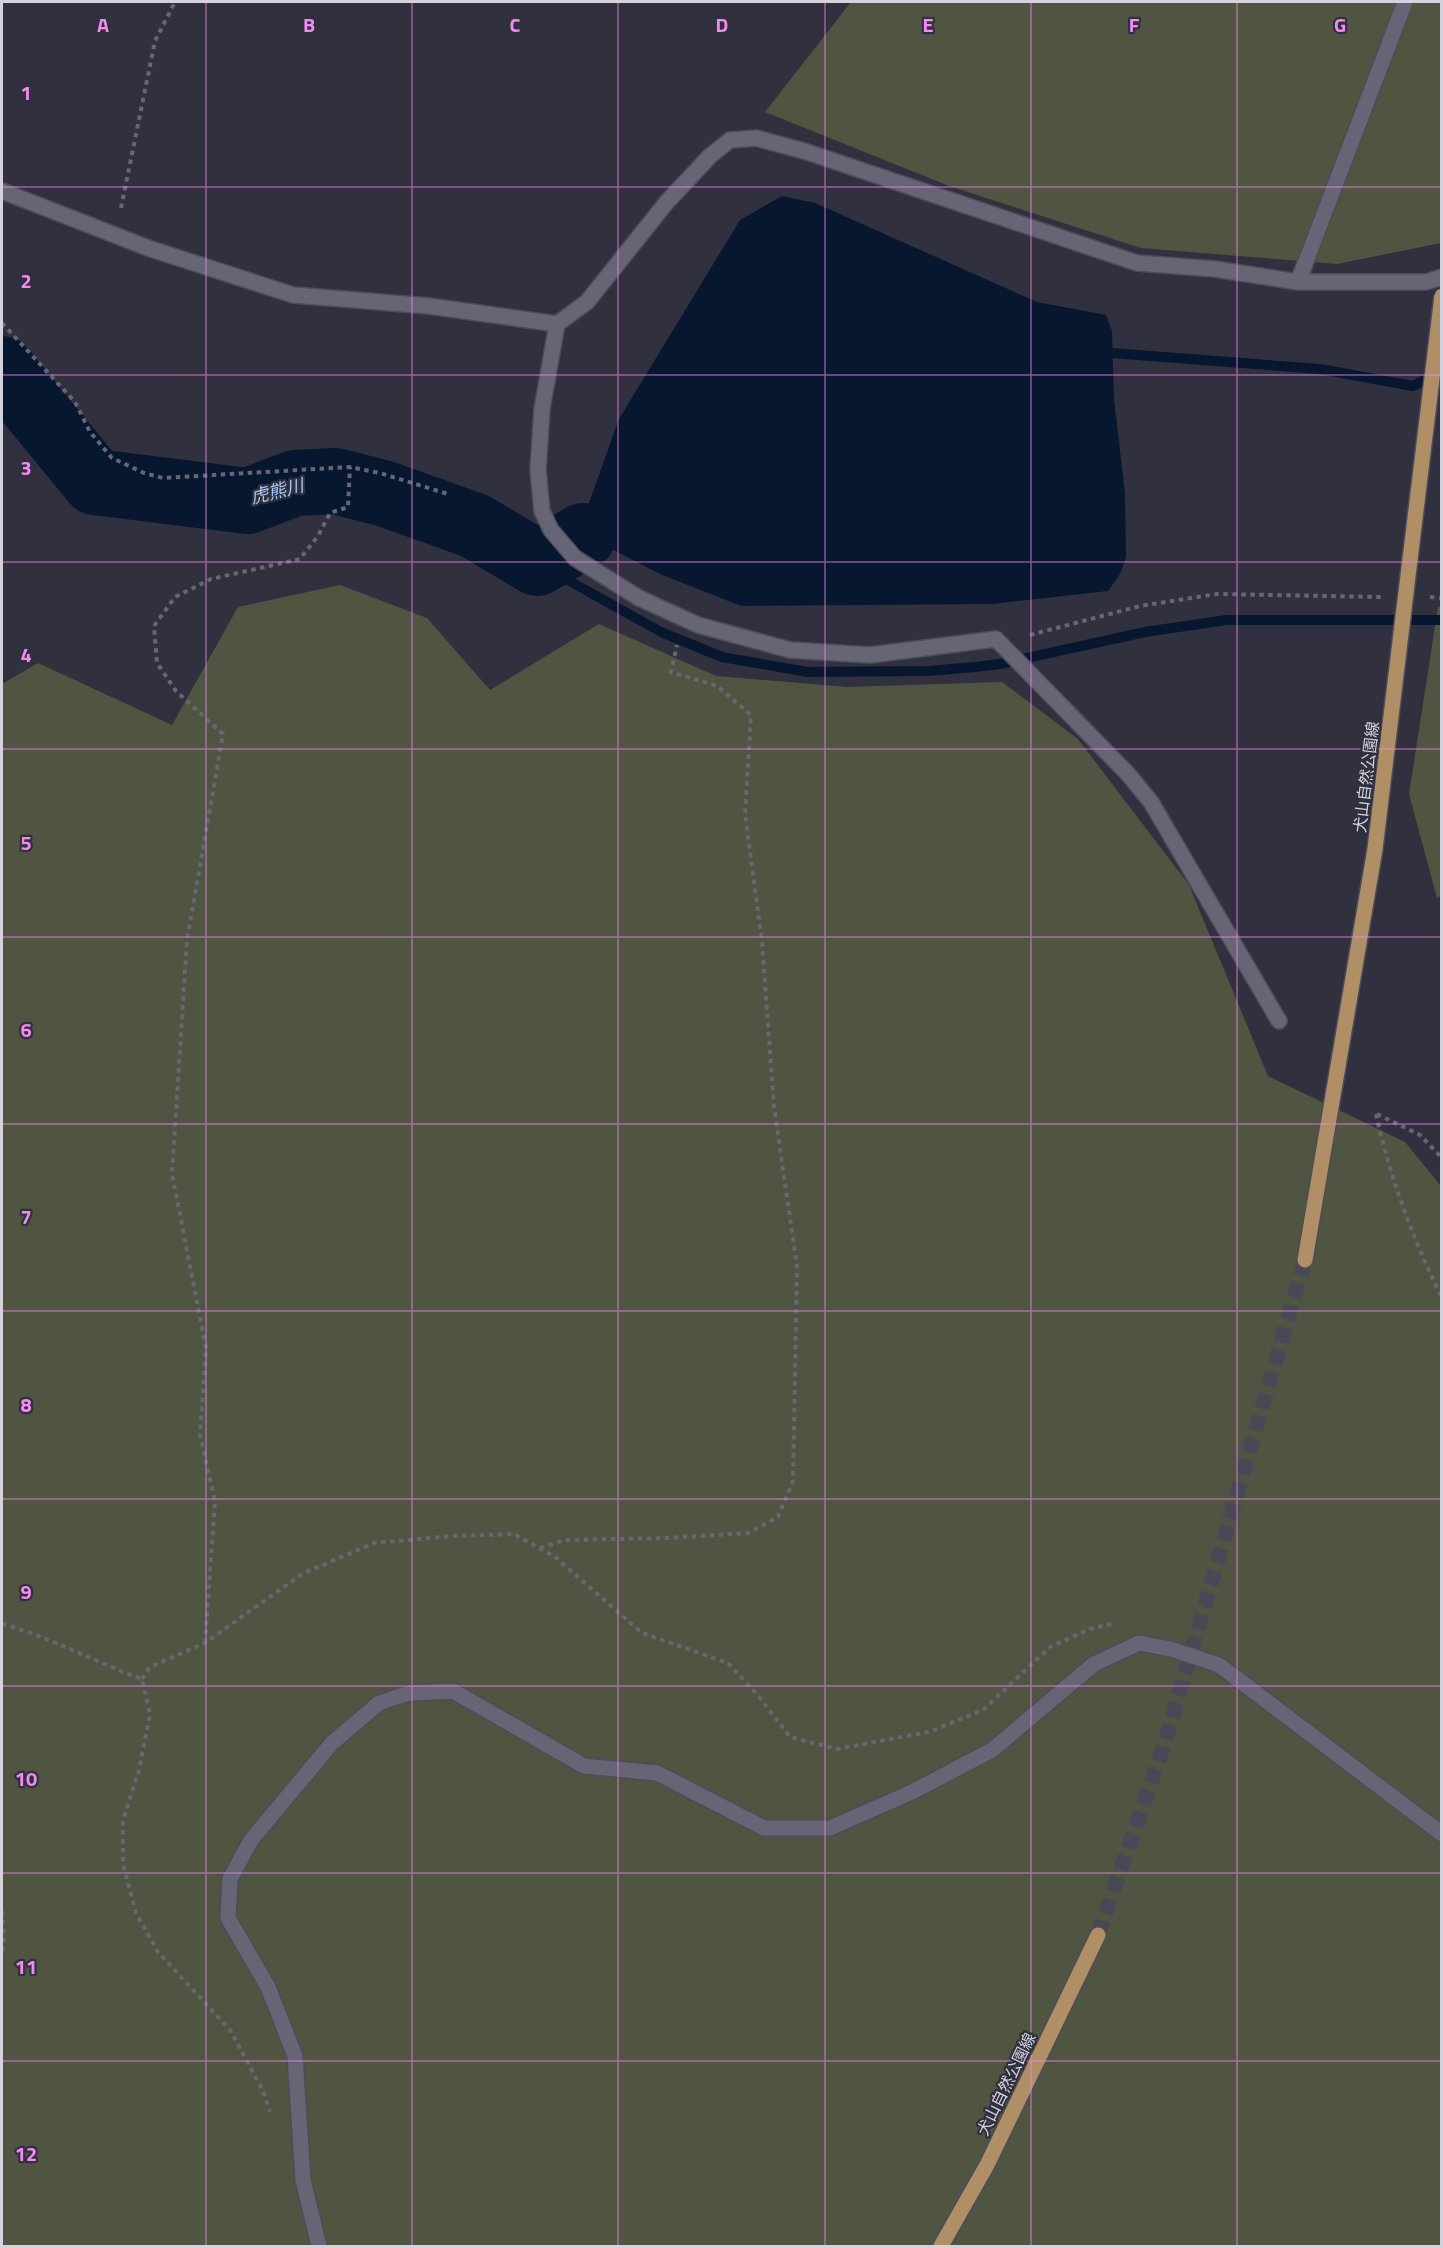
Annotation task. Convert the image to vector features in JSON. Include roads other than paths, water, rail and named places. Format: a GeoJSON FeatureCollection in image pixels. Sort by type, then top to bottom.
{"type":"FeatureCollection","features":[{"type":"Feature","properties":{"kind":"main road","name":"犬山自然公園線"},"geometry":{"type":"LineString","coordinates":[[1305,1260],[1375,849],[1442,296]]}},
{"type":"Feature","properties":{"kind":"main road","name":"犬山自然公園線"},"geometry":{"type":"LineString","coordinates":[[941,2247],[987,2165],[1098,1935]]}},
{"type":"Feature","properties":{"kind":"street"},"geometry":{"type":"LineString","coordinates":[[1298,282],[1405,2]]}},
{"type":"Feature","properties":{"kind":"street"},"geometry":{"type":"LineString","coordinates":[[1279,1021],[1151,802],[1128,774],[996,639],[870,655],[790,650],[698,625],[639,598],[575,558],[551,530],[542,511],[538,470],[542,409],[557,324],[587,302],[666,203],[710,156],[730,140],[756,138],[804,151],[1137,263],[1215,269],[1298,282],[1426,282],[1442,277]]}},
{"type":"Feature","properties":{"kind":"street"},"geometry":{"type":"LineString","coordinates":[[2,191],[148,248],[293,295],[429,306],[557,324]]}},
{"type":"Feature","properties":{"kind":"street"},"geometry":{"type":"LineString","coordinates":[[319,2247],[303,2180],[295,2056],[268,1987],[228,1918],[230,1879],[258,1831],[333,1743],[379,1703],[409,1693],[453,1691],[584,1766],[657,1773],[764,1828],[830,1828],[912,1792],[992,1750],[1095,1664],[1139,1643],[1171,1649],[1219,1665],[1442,1834]]}},
{"type":"Feature","properties":{"kind":"water"},"geometry":{"type":"Polygon","coordinates":[[[782,196],[815,203],[1037,302],[1106,315],[1112,331],[1114,399],[1125,494],[1126,557],[1120,574],[1108,591],[992,604],[741,606],[660,574],[596,541],[588,543],[574,526],[589,521],[585,514],[619,419],[740,220],[782,196]]]}},
{"type":"Feature","properties":{"kind":"waterway"},"geometry":{"type":"LineString","coordinates":[[1100,357],[1111,353],[1320,369],[1413,386],[1442,371]]}},
{"type":"Feature","properties":{"kind":"waterway","name":"虎熊川"},"geometry":{"type":"LineString","coordinates":[[2,369],[95,482],[248,501],[295,483],[335,481],[386,494],[475,526],[537,563],[583,536]]}},
{"type":"Feature","properties":{"kind":"waterway"},"geometry":{"type":"LineString","coordinates":[[537,563],[661,632],[722,657],[808,672],[928,671],[1000,664],[1145,632],[1226,620],[1442,620]]}},
{"type":"Feature","properties":{"kind":"tunnel"},"geometry":{"type":"LineString","coordinates":[[1098,1935],[1165,1742],[1305,1260]]}}]}
